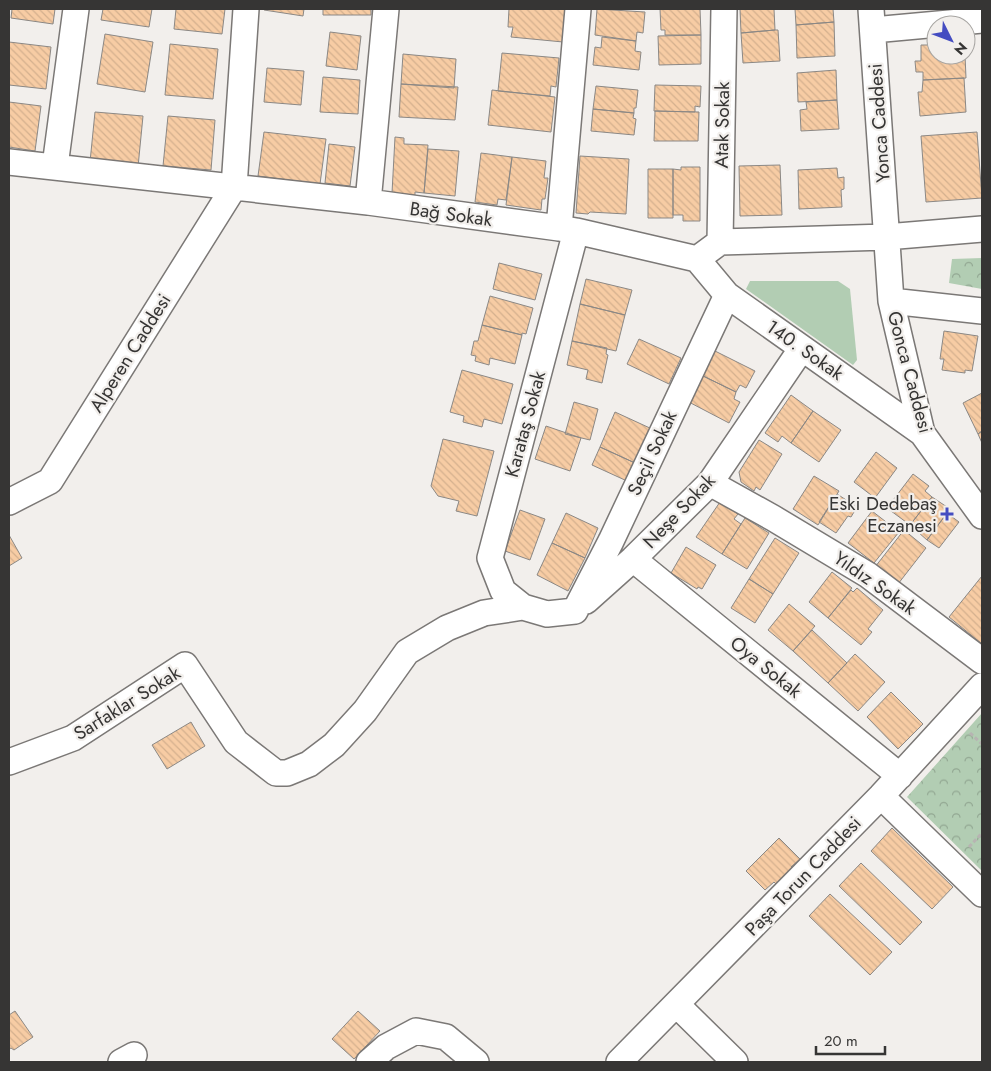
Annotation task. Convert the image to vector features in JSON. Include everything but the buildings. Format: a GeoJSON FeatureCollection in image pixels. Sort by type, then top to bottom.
{"type":"FeatureCollection","features":[{"type":"Feature","properties":{"kind":"street"},"geometry":{"type":"LineString","coordinates":[[55,166],[76,9]]}},
{"type":"Feature","properties":{"kind":"street"},"geometry":{"type":"LineString","coordinates":[[234,187],[246,9]]}},
{"type":"Feature","properties":{"kind":"street"},"geometry":{"type":"LineString","coordinates":[[368,202],[386,9]]}},
{"type":"Feature","properties":{"kind":"street","name":"Karataş Sokak"},"geometry":{"type":"LineString","coordinates":[[523,607],[503,591],[490,558],[568,230],[578,9]]}},
{"type":"Feature","properties":{"kind":"street","name":"Atak Sokak"},"geometry":{"type":"LineString","coordinates":[[720,242],[724,9]]}},
{"type":"Feature","properties":{"kind":"street"},"geometry":{"type":"LineString","coordinates":[[872,19],[982,20]]}},
{"type":"Feature","properties":{"kind":"street","name":"Yonca Caddesi"},"geometry":{"type":"LineString","coordinates":[[872,19],[891,301]]}},
{"type":"Feature","properties":{"kind":"street","name":"Bağ Sokak"},"geometry":{"type":"LineString","coordinates":[[9,162],[368,202],[568,230],[697,259]]}},
{"type":"Feature","properties":{"kind":"street","name":"Alperen Caddesi"},"geometry":{"type":"LineString","coordinates":[[9,502],[50,481],[234,187]]}},
{"type":"Feature","properties":{"kind":"street"},"geometry":{"type":"LineString","coordinates":[[697,259],[720,242],[886,237],[982,229]]}},
{"type":"Feature","properties":{"kind":"street","name":"140. Sokak"},"geometry":{"type":"LineString","coordinates":[[697,259],[727,294],[922,432]]}},
{"type":"Feature","properties":{"kind":"street","name":"Seçil Sokak"},"geometry":{"type":"LineString","coordinates":[[575,611],[611,541],[727,294]]}},
{"type":"Feature","properties":{"kind":"street"},"geometry":{"type":"LineString","coordinates":[[891,301],[982,310]]}},
{"type":"Feature","properties":{"kind":"street","name":"Gonca Caddesi"},"geometry":{"type":"LineString","coordinates":[[891,301],[922,432],[982,516]]}},
{"type":"Feature","properties":{"kind":"street","name":"Neşe Sokak"},"geometry":{"type":"LineString","coordinates":[[575,611],[633,559],[710,483],[802,348]]}},
{"type":"Feature","properties":{"kind":"street","name":"Yıldız Sokak"},"geometry":{"type":"LineString","coordinates":[[710,483],[868,575],[982,661]]}},
{"type":"Feature","properties":{"kind":"street","name":"Oya Sokak"},"geometry":{"type":"LineString","coordinates":[[633,559],[900,776]]}},
{"type":"Feature","properties":{"kind":"street"},"geometry":{"type":"LineString","coordinates":[[523,607],[547,614],[575,611]]}},
{"type":"Feature","properties":{"kind":"street","name":"Sarfaklar Sokak"},"geometry":{"type":"LineString","coordinates":[[9,762],[73,738],[185,665],[236,742],[276,773],[287,773],[309,764],[334,745],[365,711],[407,652],[447,628],[484,613],[523,607]]}},
{"type":"Feature","properties":{"kind":"street","name":"Paşa Torun Caddesi"},"geometry":{"type":"LineString","coordinates":[[620,1062],[881,796],[982,686]]}},
{"type":"Feature","properties":{"kind":"street"},"geometry":{"type":"LineString","coordinates":[[881,796],[982,894]]}},
{"type":"Feature","properties":{"kind":"street"},"geometry":{"type":"LineString","coordinates":[[677,1005],[735,1062]]}},
{"type":"Feature","properties":{"kind":"street"},"geometry":{"type":"LineString","coordinates":[[369,1062],[386,1048],[416,1031],[446,1037],[476,1062]]}},
{"type":"Feature","properties":{"kind":"path"},"geometry":{"type":"LineString","coordinates":[[967,730],[982,744]]}},
{"type":"Feature","properties":{"kind":"path"},"geometry":{"type":"LineString","coordinates":[[963,852],[982,833]]}},
{"type":"Feature","properties":{"kind":"green space"},"geometry":{"type":"Polygon","coordinates":[[[982,258],[982,289],[949,283],[952,259],[982,258]]]}},
{"type":"Feature","properties":{"kind":"green space"},"geometry":{"type":"Polygon","coordinates":[[[750,281],[838,281],[850,289],[857,360],[853,365],[746,289],[750,281]]]}},
{"type":"Feature","properties":{"kind":"green space"},"geometry":{"type":"Polygon","coordinates":[[[982,713],[982,871],[907,797],[982,713]]]}},
{"type":"Feature","properties":{"kind":"place","name":"Eski Dedebaş Eczanesi"},"geometry":{"type":"Point","coordinates":[947,514]}}]}
